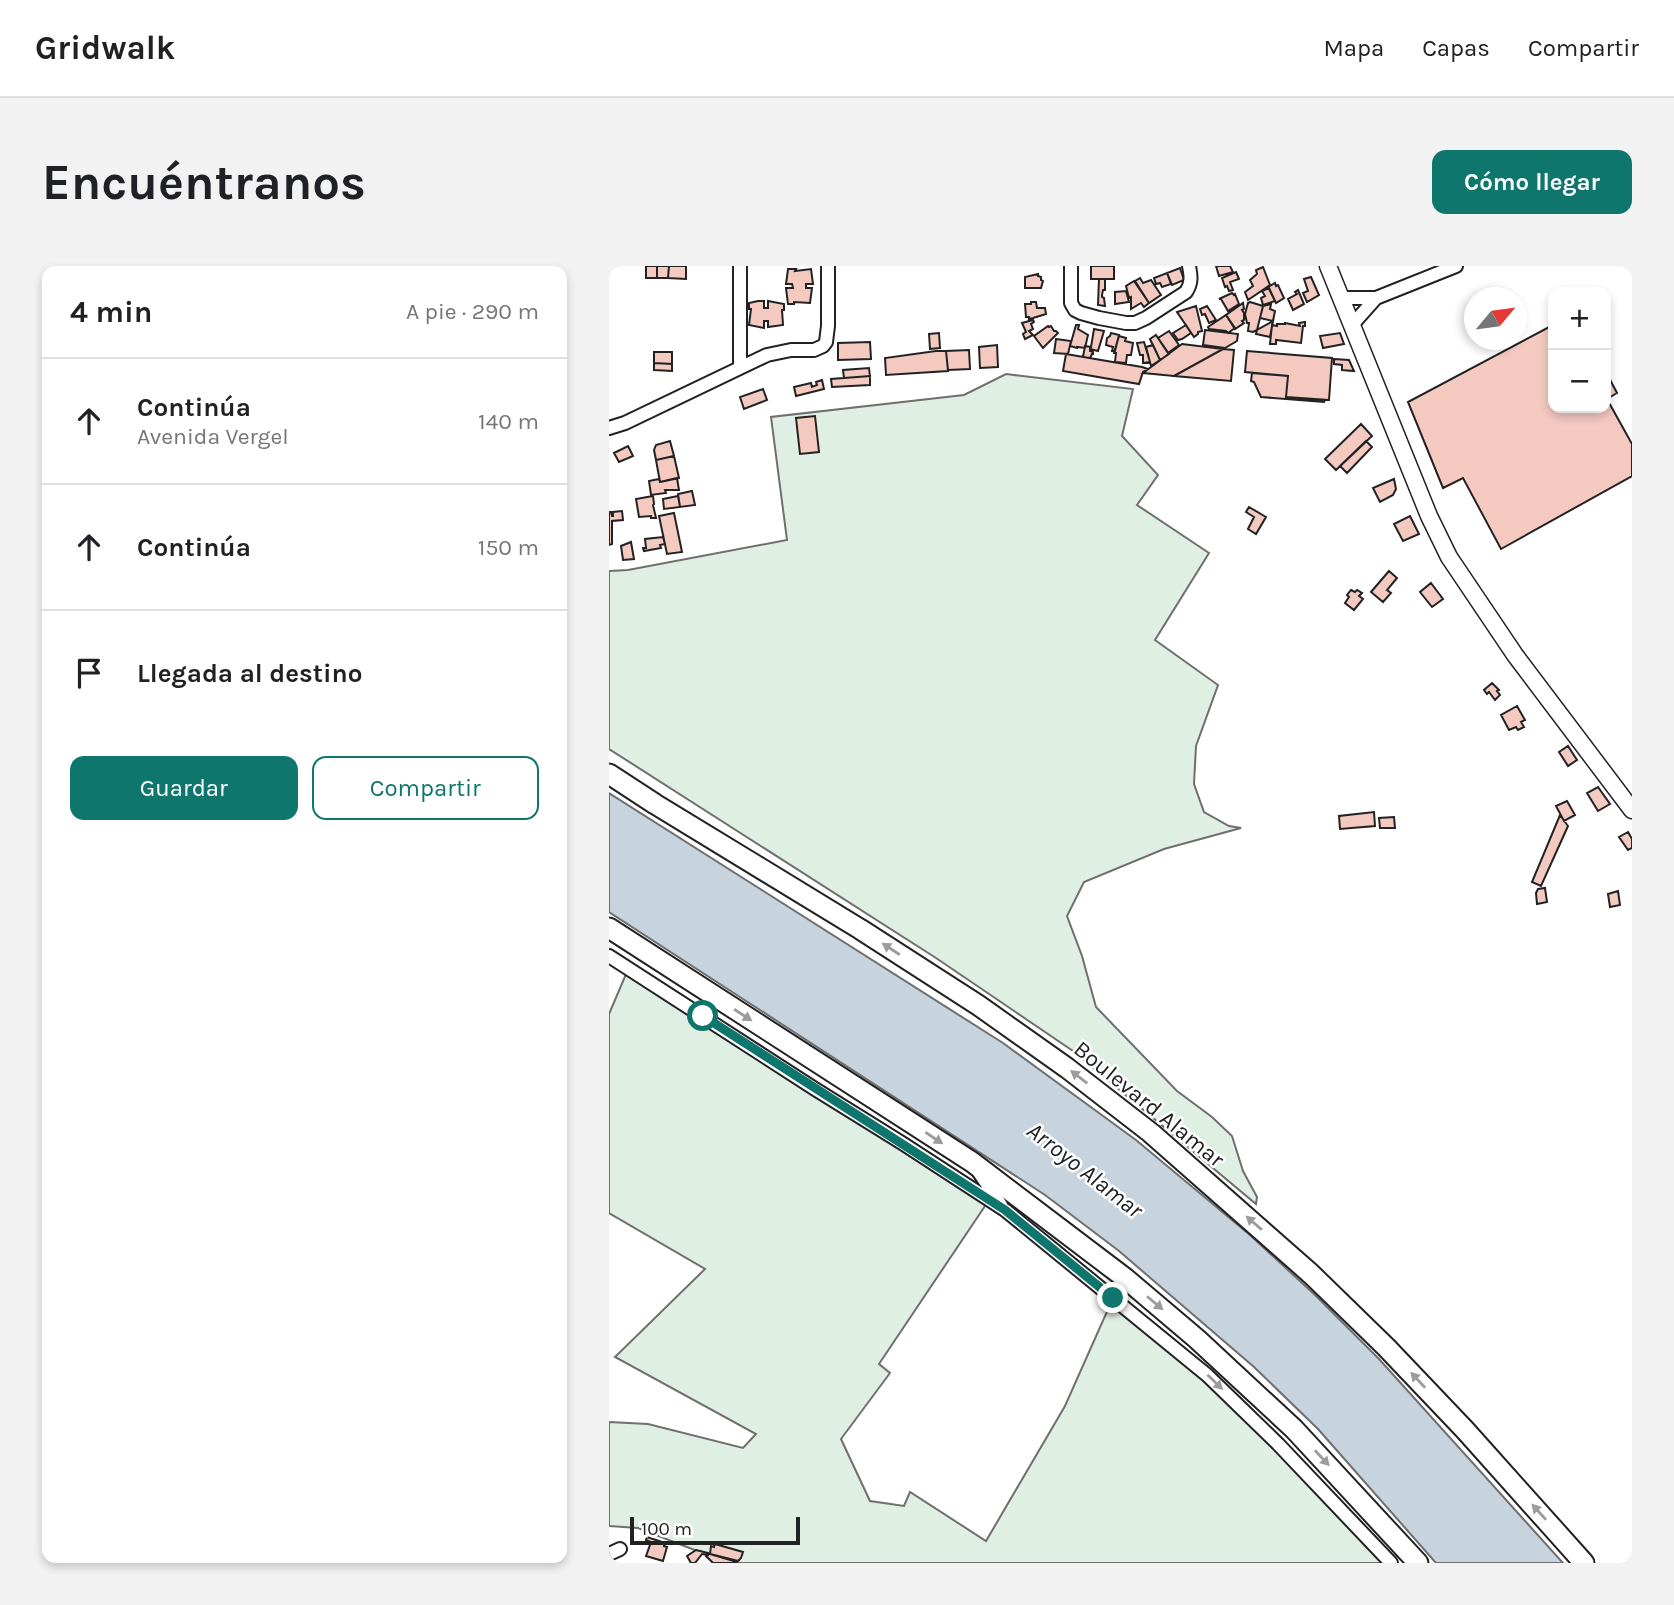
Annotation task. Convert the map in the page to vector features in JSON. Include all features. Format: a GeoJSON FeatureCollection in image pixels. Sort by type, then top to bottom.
{"type":"FeatureCollection","features":[{"type":"Feature","properties":{"kind":"highway","name":"Boulevard Alamar"},"geometry":{"type":"LineString","coordinates":[[609,774],[978,1005],[1067,1068],[1151,1133],[1311,1274],[1386,1347],[1465,1430],[1584,1563]]}},
{"type":"Feature","properties":{"kind":"highway"},"geometry":{"type":"LineString","coordinates":[[609,928],[972,1162],[1115,1270],[1197,1339],[1294,1429],[1418,1563]]}},
{"type":"Feature","properties":{"kind":"main road"},"geometry":{"type":"LineString","coordinates":[[1328,266],[1350,298],[1352,325],[1429,516],[1449,557],[1515,655],[1632,810]]}},
{"type":"Feature","properties":{"kind":"street"},"geometry":{"type":"LineString","coordinates":[[740,266],[740,367]]}},
{"type":"Feature","properties":{"kind":"street"},"geometry":{"type":"LineString","coordinates":[[609,428],[625,423],[767,355],[791,350],[814,350],[823,346],[828,326],[828,266]]}},
{"type":"Feature","properties":{"kind":"street"},"geometry":{"type":"LineString","coordinates":[[1071,266],[1071,303],[1075,310],[1126,323],[1135,323],[1146,318],[1186,292],[1190,286],[1189,266]]}},
{"type":"Feature","properties":{"kind":"street"},"geometry":{"type":"LineString","coordinates":[[1350,298],[1376,298],[1456,266]]}},
{"type":"Feature","properties":{"kind":"street"},"geometry":{"type":"LineString","coordinates":[[1352,325],[1376,298]]}},
{"type":"Feature","properties":{"kind":"street"},"geometry":{"type":"LineString","coordinates":[[609,956],[1005,1210],[1207,1375],[1278,1444],[1391,1563]]}},
{"type":"Feature","properties":{"kind":"street"},"geometry":{"type":"LineString","coordinates":[[972,1162],[1005,1210]]}},
{"type":"Feature","properties":{"kind":"green space"},"geometry":{"type":"Polygon","coordinates":[[[1006,374],[1133,389],[1122,436],[1158,475],[1137,505],[1209,553],[1155,640],[1218,685],[1196,746],[1194,784],[1204,812],[1229,826],[1241,828],[1164,849],[1084,882],[1067,916],[1082,956],[1096,1007],[1177,1091],[1232,1136],[1243,1171],[1257,1197],[1256,1204],[1073,1051],[936,958],[609,749],[609,571],[628,570],[787,540],[771,417],[964,395],[1006,374]]]}},
{"type":"Feature","properties":{"kind":"green space"},"geometry":{"type":"Polygon","coordinates":[[[629,967],[989,1200],[879,1364],[890,1373],[841,1439],[870,1501],[904,1506],[910,1492],[986,1541],[1065,1406],[1113,1298],[1207,1375],[1391,1563],[728,1563],[638,1528],[609,1526],[609,1422],[648,1424],[743,1448],[756,1434],[615,1357],[705,1269],[609,1213],[609,1014],[629,967]]]}},
{"type":"Feature","properties":{"kind":"water","name":"Arroyo Alamar"},"geometry":{"type":"Polygon","coordinates":[[[609,793],[1003,1043],[1136,1140],[1250,1235],[1315,1295],[1379,1359],[1563,1563],[1436,1563],[1318,1429],[1254,1367],[1119,1251],[1045,1195],[609,912],[609,793]]]}},
{"type":"Feature","properties":{"kind":"building"},"geometry":{"type":"Polygon","coordinates":[[[646,266],[657,266],[657,278],[646,278],[646,266]]]}},
{"type":"Feature","properties":{"kind":"building"},"geometry":{"type":"Polygon","coordinates":[[[657,266],[669,266],[668,278],[657,278],[657,266]]]}},
{"type":"Feature","properties":{"kind":"building"},"geometry":{"type":"Polygon","coordinates":[[[669,266],[686,266],[686,279],[668,278],[669,266]]]}},
{"type":"Feature","properties":{"kind":"building"},"geometry":{"type":"Polygon","coordinates":[[[1091,266],[1114,266],[1114,279],[1091,279],[1091,266]]]}},
{"type":"Feature","properties":{"kind":"building"},"geometry":{"type":"Polygon","coordinates":[[[1216,266],[1230,266],[1233,272],[1219,276],[1216,266]]]}},
{"type":"Feature","properties":{"kind":"building"},"geometry":{"type":"Polygon","coordinates":[[[1263,267],[1270,285],[1248,300],[1245,292],[1253,286],[1250,280],[1257,274],[1256,270],[1263,267]]]}},
{"type":"Feature","properties":{"kind":"building"},"geometry":{"type":"Polygon","coordinates":[[[1180,268],[1184,280],[1172,285],[1167,273],[1180,268]]]}},
{"type":"Feature","properties":{"kind":"building"},"geometry":{"type":"Polygon","coordinates":[[[788,269],[811,269],[813,284],[806,284],[806,288],[812,288],[810,303],[788,304],[786,288],[793,288],[792,284],[786,284],[788,269]]]}},
{"type":"Feature","properties":{"kind":"building"},"geometry":{"type":"Polygon","coordinates":[[[1236,272],[1239,279],[1230,282],[1233,290],[1229,291],[1222,278],[1236,272]]]}},
{"type":"Feature","properties":{"kind":"building"},"geometry":{"type":"Polygon","coordinates":[[[1167,273],[1171,284],[1162,287],[1160,283],[1156,284],[1154,278],[1167,273]]]}},
{"type":"Feature","properties":{"kind":"building"},"geometry":{"type":"Polygon","coordinates":[[[1038,274],[1043,281],[1041,288],[1025,288],[1025,277],[1038,274]]]}},
{"type":"Feature","properties":{"kind":"building"},"geometry":{"type":"Polygon","coordinates":[[[1311,277],[1319,295],[1307,302],[1303,293],[1308,291],[1304,279],[1311,277]]]}},
{"type":"Feature","properties":{"kind":"building"},"geometry":{"type":"Polygon","coordinates":[[[1140,278],[1143,283],[1151,280],[1161,295],[1149,303],[1135,281],[1140,278]]]}},
{"type":"Feature","properties":{"kind":"building"},"geometry":{"type":"Polygon","coordinates":[[[1099,279],[1105,279],[1102,297],[1105,306],[1098,305],[1099,279]]]}},
{"type":"Feature","properties":{"kind":"building"},"geometry":{"type":"Polygon","coordinates":[[[1134,281],[1149,303],[1144,307],[1141,303],[1131,309],[1131,297],[1129,298],[1126,286],[1134,281]]]}},
{"type":"Feature","properties":{"kind":"building"},"geometry":{"type":"Polygon","coordinates":[[[1275,283],[1284,298],[1276,303],[1268,287],[1275,283]]]}},
{"type":"Feature","properties":{"kind":"building"},"geometry":{"type":"Polygon","coordinates":[[[1269,288],[1275,301],[1263,305],[1261,298],[1265,296],[1262,291],[1269,288]]]}},
{"type":"Feature","properties":{"kind":"building"},"geometry":{"type":"Polygon","coordinates":[[[1298,290],[1304,304],[1293,310],[1288,299],[1297,294],[1295,292],[1298,290]]]}},
{"type":"Feature","properties":{"kind":"building"},"geometry":{"type":"Polygon","coordinates":[[[1126,291],[1129,302],[1115,304],[1115,292],[1126,291]]]}},
{"type":"Feature","properties":{"kind":"building"},"geometry":{"type":"Polygon","coordinates":[[[1232,293],[1239,304],[1228,311],[1219,299],[1232,293]]]}},
{"type":"Feature","properties":{"kind":"building"},"geometry":{"type":"Polygon","coordinates":[[[764,301],[764,308],[768,308],[768,301],[784,304],[783,325],[768,327],[768,321],[764,321],[764,328],[749,325],[749,303],[764,301]]]}},
{"type":"Feature","properties":{"kind":"building"},"geometry":{"type":"Polygon","coordinates":[[[1036,302],[1037,308],[1045,308],[1046,314],[1029,319],[1026,317],[1025,304],[1036,302]]]}},
{"type":"Feature","properties":{"kind":"building"},"geometry":{"type":"Polygon","coordinates":[[[1250,302],[1263,306],[1257,330],[1253,332],[1248,331],[1249,323],[1245,314],[1250,302]]]}},
{"type":"Feature","properties":{"kind":"building"},"geometry":{"type":"Polygon","coordinates":[[[1243,303],[1244,323],[1235,329],[1226,315],[1243,303]]]}},
{"type":"Feature","properties":{"kind":"building"},"geometry":{"type":"Polygon","coordinates":[[[1271,304],[1270,309],[1275,311],[1273,321],[1260,318],[1263,306],[1271,304]]]}},
{"type":"Feature","properties":{"kind":"building"},"geometry":{"type":"Polygon","coordinates":[[[1196,306],[1202,331],[1194,337],[1177,312],[1196,306]]]}},
{"type":"Feature","properties":{"kind":"building"},"geometry":{"type":"Polygon","coordinates":[[[1207,306],[1216,320],[1209,323],[1200,309],[1207,306]]]}},
{"type":"Feature","properties":{"kind":"building"},"geometry":{"type":"Polygon","coordinates":[[[1226,315],[1235,328],[1228,333],[1209,329],[1208,327],[1226,315]]]}},
{"type":"Feature","properties":{"kind":"building"},"geometry":{"type":"Polygon","coordinates":[[[1033,320],[1033,329],[1029,331],[1033,335],[1025,339],[1023,334],[1026,332],[1022,323],[1033,320]]]}},
{"type":"Feature","properties":{"kind":"building"},"geometry":{"type":"Polygon","coordinates":[[[1273,321],[1270,337],[1256,334],[1257,330],[1273,321]]]}},
{"type":"Feature","properties":{"kind":"building"},"geometry":{"type":"Polygon","coordinates":[[[1305,322],[1301,343],[1276,340],[1276,344],[1270,344],[1272,325],[1285,323],[1300,326],[1299,323],[1305,322]]]}},
{"type":"Feature","properties":{"kind":"building"},"geometry":{"type":"Polygon","coordinates":[[[1076,325],[1088,335],[1085,348],[1070,346],[1076,325]]]}},
{"type":"Feature","properties":{"kind":"building"},"geometry":{"type":"Polygon","coordinates":[[[1186,325],[1191,333],[1178,340],[1173,333],[1186,325]]]}},
{"type":"Feature","properties":{"kind":"building"},"geometry":{"type":"Polygon","coordinates":[[[1048,326],[1058,333],[1043,348],[1034,336],[1048,326]]]}},
{"type":"Feature","properties":{"kind":"building"},"geometry":{"type":"Polygon","coordinates":[[[1548,328],[1548,413],[1611,413],[1611,406],[1632,444],[1632,476],[1501,549],[1463,478],[1443,488],[1408,402],[1506,350],[1527,350],[1527,339],[1548,328]]]}},
{"type":"Feature","properties":{"kind":"building"},"geometry":{"type":"Polygon","coordinates":[[[1094,329],[1104,331],[1098,351],[1090,349],[1093,354],[1090,358],[1083,357],[1085,346],[1091,347],[1094,329]]]}},
{"type":"Feature","properties":{"kind":"building"},"geometry":{"type":"Polygon","coordinates":[[[1205,330],[1238,334],[1237,341],[1225,348],[1203,345],[1205,330]]]}},
{"type":"Feature","properties":{"kind":"building"},"geometry":{"type":"Polygon","coordinates":[[[1169,331],[1179,345],[1168,353],[1158,338],[1169,331]]]}},
{"type":"Feature","properties":{"kind":"building"},"geometry":{"type":"Polygon","coordinates":[[[939,333],[940,348],[930,349],[929,334],[939,333]]]}},
{"type":"Feature","properties":{"kind":"building"},"geometry":{"type":"Polygon","coordinates":[[[1111,333],[1119,335],[1115,351],[1112,351],[1113,347],[1106,345],[1111,333]]]}},
{"type":"Feature","properties":{"kind":"building"},"geometry":{"type":"Polygon","coordinates":[[[1340,333],[1344,344],[1323,348],[1320,336],[1340,333]]]}},
{"type":"Feature","properties":{"kind":"building"},"geometry":{"type":"Polygon","coordinates":[[[1156,335],[1169,354],[1160,360],[1150,339],[1156,335]]]}},
{"type":"Feature","properties":{"kind":"building"},"geometry":{"type":"Polygon","coordinates":[[[1119,336],[1133,343],[1126,363],[1115,362],[1114,353],[1119,336]]]}},
{"type":"Feature","properties":{"kind":"building"},"geometry":{"type":"Polygon","coordinates":[[[1056,339],[1071,341],[1068,354],[1054,353],[1056,339]]]}},
{"type":"Feature","properties":{"kind":"building"},"geometry":{"type":"Polygon","coordinates":[[[870,342],[871,359],[838,360],[838,343],[870,342]]]}},
{"type":"Feature","properties":{"kind":"building"},"geometry":{"type":"Polygon","coordinates":[[[1144,342],[1150,362],[1143,363],[1143,355],[1140,355],[1137,343],[1144,342]]]}},
{"type":"Feature","properties":{"kind":"building"},"geometry":{"type":"Polygon","coordinates":[[[1182,344],[1223,349],[1174,376],[1143,373],[1182,344]]]}},
{"type":"Feature","properties":{"kind":"building"},"geometry":{"type":"Polygon","coordinates":[[[997,345],[998,367],[980,368],[979,347],[997,345]]]}},
{"type":"Feature","properties":{"kind":"building"},"geometry":{"type":"Polygon","coordinates":[[[1153,345],[1160,360],[1151,366],[1146,347],[1153,345]]]}},
{"type":"Feature","properties":{"kind":"building"},"geometry":{"type":"Polygon","coordinates":[[[1223,349],[1234,350],[1231,381],[1174,376],[1223,349]]]}},
{"type":"Feature","properties":{"kind":"building"},"geometry":{"type":"Polygon","coordinates":[[[969,350],[970,369],[948,370],[946,351],[969,350]]]}},
{"type":"Feature","properties":{"kind":"building"},"geometry":{"type":"Polygon","coordinates":[[[946,351],[948,371],[886,375],[885,358],[946,351]]]}},
{"type":"Feature","properties":{"kind":"building"},"geometry":{"type":"Polygon","coordinates":[[[1247,351],[1332,358],[1329,400],[1286,397],[1288,376],[1245,372],[1247,351]]]}},
{"type":"Feature","properties":{"kind":"building"},"geometry":{"type":"Polygon","coordinates":[[[654,352],[672,352],[672,364],[654,363],[654,352]]]}},
{"type":"Feature","properties":{"kind":"building"},"geometry":{"type":"Polygon","coordinates":[[[1066,354],[1148,369],[1143,372],[1139,384],[1063,371],[1066,354]]]}},
{"type":"Feature","properties":{"kind":"building"},"geometry":{"type":"Polygon","coordinates":[[[1334,359],[1349,360],[1354,371],[1342,370],[1342,365],[1334,364],[1334,359]]]}},
{"type":"Feature","properties":{"kind":"building"},"geometry":{"type":"Polygon","coordinates":[[[654,363],[672,364],[672,371],[654,370],[654,363]]]}},
{"type":"Feature","properties":{"kind":"building"},"geometry":{"type":"Polygon","coordinates":[[[869,368],[870,376],[844,378],[843,370],[869,368]]]}},
{"type":"Feature","properties":{"kind":"building"},"geometry":{"type":"Polygon","coordinates":[[[1252,373],[1288,376],[1286,397],[1325,400],[1261,397],[1251,381],[1252,373]]]}},
{"type":"Feature","properties":{"kind":"building"},"geometry":{"type":"Polygon","coordinates":[[[870,376],[870,385],[832,387],[831,379],[870,376]]]}},
{"type":"Feature","properties":{"kind":"building"},"geometry":{"type":"Polygon","coordinates":[[[822,380],[824,389],[796,396],[794,387],[811,383],[812,387],[822,380]]]}},
{"type":"Feature","properties":{"kind":"building"},"geometry":{"type":"Polygon","coordinates":[[[1611,382],[1617,393],[1611,397],[1611,382]]]}},
{"type":"Feature","properties":{"kind":"building"},"geometry":{"type":"Polygon","coordinates":[[[763,389],[767,400],[744,409],[740,397],[763,389]]]}},
{"type":"Feature","properties":{"kind":"building"},"geometry":{"type":"Polygon","coordinates":[[[815,416],[819,452],[800,454],[796,418],[815,416]]]}},
{"type":"Feature","properties":{"kind":"building"},"geometry":{"type":"Polygon","coordinates":[[[1361,424],[1372,436],[1336,470],[1325,459],[1361,424]]]}},
{"type":"Feature","properties":{"kind":"building"},"geometry":{"type":"Polygon","coordinates":[[[670,441],[674,456],[656,460],[656,445],[670,441]]]}},
{"type":"Feature","properties":{"kind":"building"},"geometry":{"type":"Polygon","coordinates":[[[1366,441],[1372,447],[1347,473],[1340,466],[1366,441]]]}},
{"type":"Feature","properties":{"kind":"building"},"geometry":{"type":"Polygon","coordinates":[[[628,446],[633,456],[619,462],[614,453],[628,446]]]}},
{"type":"Feature","properties":{"kind":"building"},"geometry":{"type":"Polygon","coordinates":[[[674,456],[679,478],[660,482],[656,460],[674,456]]]}},
{"type":"Feature","properties":{"kind":"building"},"geometry":{"type":"Polygon","coordinates":[[[677,478],[679,490],[665,490],[666,493],[651,495],[649,481],[659,479],[660,482],[677,478]]]}},
{"type":"Feature","properties":{"kind":"building"},"geometry":{"type":"Polygon","coordinates":[[[1394,479],[1396,489],[1393,495],[1380,502],[1373,488],[1394,479]]]}},
{"type":"Feature","properties":{"kind":"building"},"geometry":{"type":"Polygon","coordinates":[[[692,491],[695,505],[680,507],[678,494],[692,491]]]}},
{"type":"Feature","properties":{"kind":"building"},"geometry":{"type":"Polygon","coordinates":[[[653,496],[656,518],[639,517],[636,499],[653,496]]]}},
{"type":"Feature","properties":{"kind":"building"},"geometry":{"type":"Polygon","coordinates":[[[678,496],[680,507],[664,509],[663,499],[678,496]]]}},
{"type":"Feature","properties":{"kind":"building"},"geometry":{"type":"Polygon","coordinates":[[[1249,507],[1266,517],[1256,534],[1248,529],[1254,517],[1246,512],[1249,507]]]}},
{"type":"Feature","properties":{"kind":"building"},"geometry":{"type":"Polygon","coordinates":[[[622,511],[623,520],[612,521],[612,544],[609,545],[609,512],[613,516],[613,512],[622,511]]]}},
{"type":"Feature","properties":{"kind":"building"},"geometry":{"type":"Polygon","coordinates":[[[674,513],[682,552],[667,554],[659,516],[674,513]]]}},
{"type":"Feature","properties":{"kind":"building"},"geometry":{"type":"Polygon","coordinates":[[[1410,516],[1419,534],[1403,541],[1394,524],[1410,516]]]}},
{"type":"Feature","properties":{"kind":"building"},"geometry":{"type":"Polygon","coordinates":[[[663,537],[665,544],[660,545],[661,548],[644,551],[645,539],[663,537]]]}},
{"type":"Feature","properties":{"kind":"building"},"geometry":{"type":"Polygon","coordinates":[[[631,542],[634,559],[623,560],[621,546],[631,542]]]}},
{"type":"Feature","properties":{"kind":"building"},"geometry":{"type":"Polygon","coordinates":[[[1389,571],[1397,578],[1387,590],[1391,593],[1383,602],[1371,592],[1389,571]]]}},
{"type":"Feature","properties":{"kind":"building"},"geometry":{"type":"Polygon","coordinates":[[[1431,583],[1443,599],[1432,607],[1420,592],[1431,583]]]}},
{"type":"Feature","properties":{"kind":"building"},"geometry":{"type":"Polygon","coordinates":[[[1351,590],[1362,593],[1359,596],[1363,599],[1354,610],[1345,603],[1351,590]]]}},
{"type":"Feature","properties":{"kind":"building"},"geometry":{"type":"Polygon","coordinates":[[[1492,683],[1500,695],[1495,700],[1484,690],[1492,683]]]}},
{"type":"Feature","properties":{"kind":"building"},"geometry":{"type":"Polygon","coordinates":[[[1517,706],[1525,720],[1521,722],[1524,727],[1509,730],[1501,715],[1517,706]]]}},
{"type":"Feature","properties":{"kind":"building"},"geometry":{"type":"Polygon","coordinates":[[[1568,746],[1577,760],[1568,766],[1559,752],[1568,746]]]}},
{"type":"Feature","properties":{"kind":"building"},"geometry":{"type":"Polygon","coordinates":[[[1598,787],[1610,804],[1598,811],[1587,793],[1598,787]]]}},
{"type":"Feature","properties":{"kind":"building"},"geometry":{"type":"Polygon","coordinates":[[[1567,801],[1575,815],[1564,821],[1556,806],[1567,801]]]}},
{"type":"Feature","properties":{"kind":"building"},"geometry":{"type":"Polygon","coordinates":[[[1374,812],[1375,826],[1340,829],[1339,816],[1374,812]]]}},
{"type":"Feature","properties":{"kind":"building"},"geometry":{"type":"Polygon","coordinates":[[[1560,815],[1568,826],[1541,886],[1532,882],[1560,815]]]}},
{"type":"Feature","properties":{"kind":"building"},"geometry":{"type":"Polygon","coordinates":[[[1394,817],[1395,828],[1380,828],[1379,818],[1394,817]]]}},
{"type":"Feature","properties":{"kind":"building"},"geometry":{"type":"Polygon","coordinates":[[[1628,832],[1632,839],[1632,848],[1628,850],[1619,837],[1628,832]]]}},
{"type":"Feature","properties":{"kind":"building"},"geometry":{"type":"Polygon","coordinates":[[[1545,888],[1547,902],[1537,904],[1538,889],[1545,888]]]}},
{"type":"Feature","properties":{"kind":"building"},"geometry":{"type":"Polygon","coordinates":[[[1618,891],[1620,905],[1610,907],[1608,894],[1618,891]]]}},
{"type":"Feature","properties":{"kind":"building"},"geometry":{"type":"Polygon","coordinates":[[[647,1537],[665,1543],[664,1546],[667,1547],[663,1561],[646,1556],[651,1542],[646,1540],[647,1537]]]}},
{"type":"Feature","properties":{"kind":"building"},"geometry":{"type":"Polygon","coordinates":[[[715,1544],[743,1552],[741,1558],[737,1562],[710,1554],[711,1546],[714,1547],[715,1544]]]}},
{"type":"Feature","properties":{"kind":"building"},"geometry":{"type":"Polygon","coordinates":[[[696,1550],[708,1555],[702,1554],[695,1563],[691,1563],[687,1556],[696,1550]]]}},
{"type":"Feature","properties":{"kind":"building"},"geometry":{"type":"Polygon","coordinates":[[[708,1553],[738,1561],[713,1563],[706,1556],[708,1553]]]}},
{"type":"Feature","properties":{"kind":"route"},"geometry":{"type":"LineString","coordinates":[[703,1016],[1005,1210],[1113,1298]]}}]}
